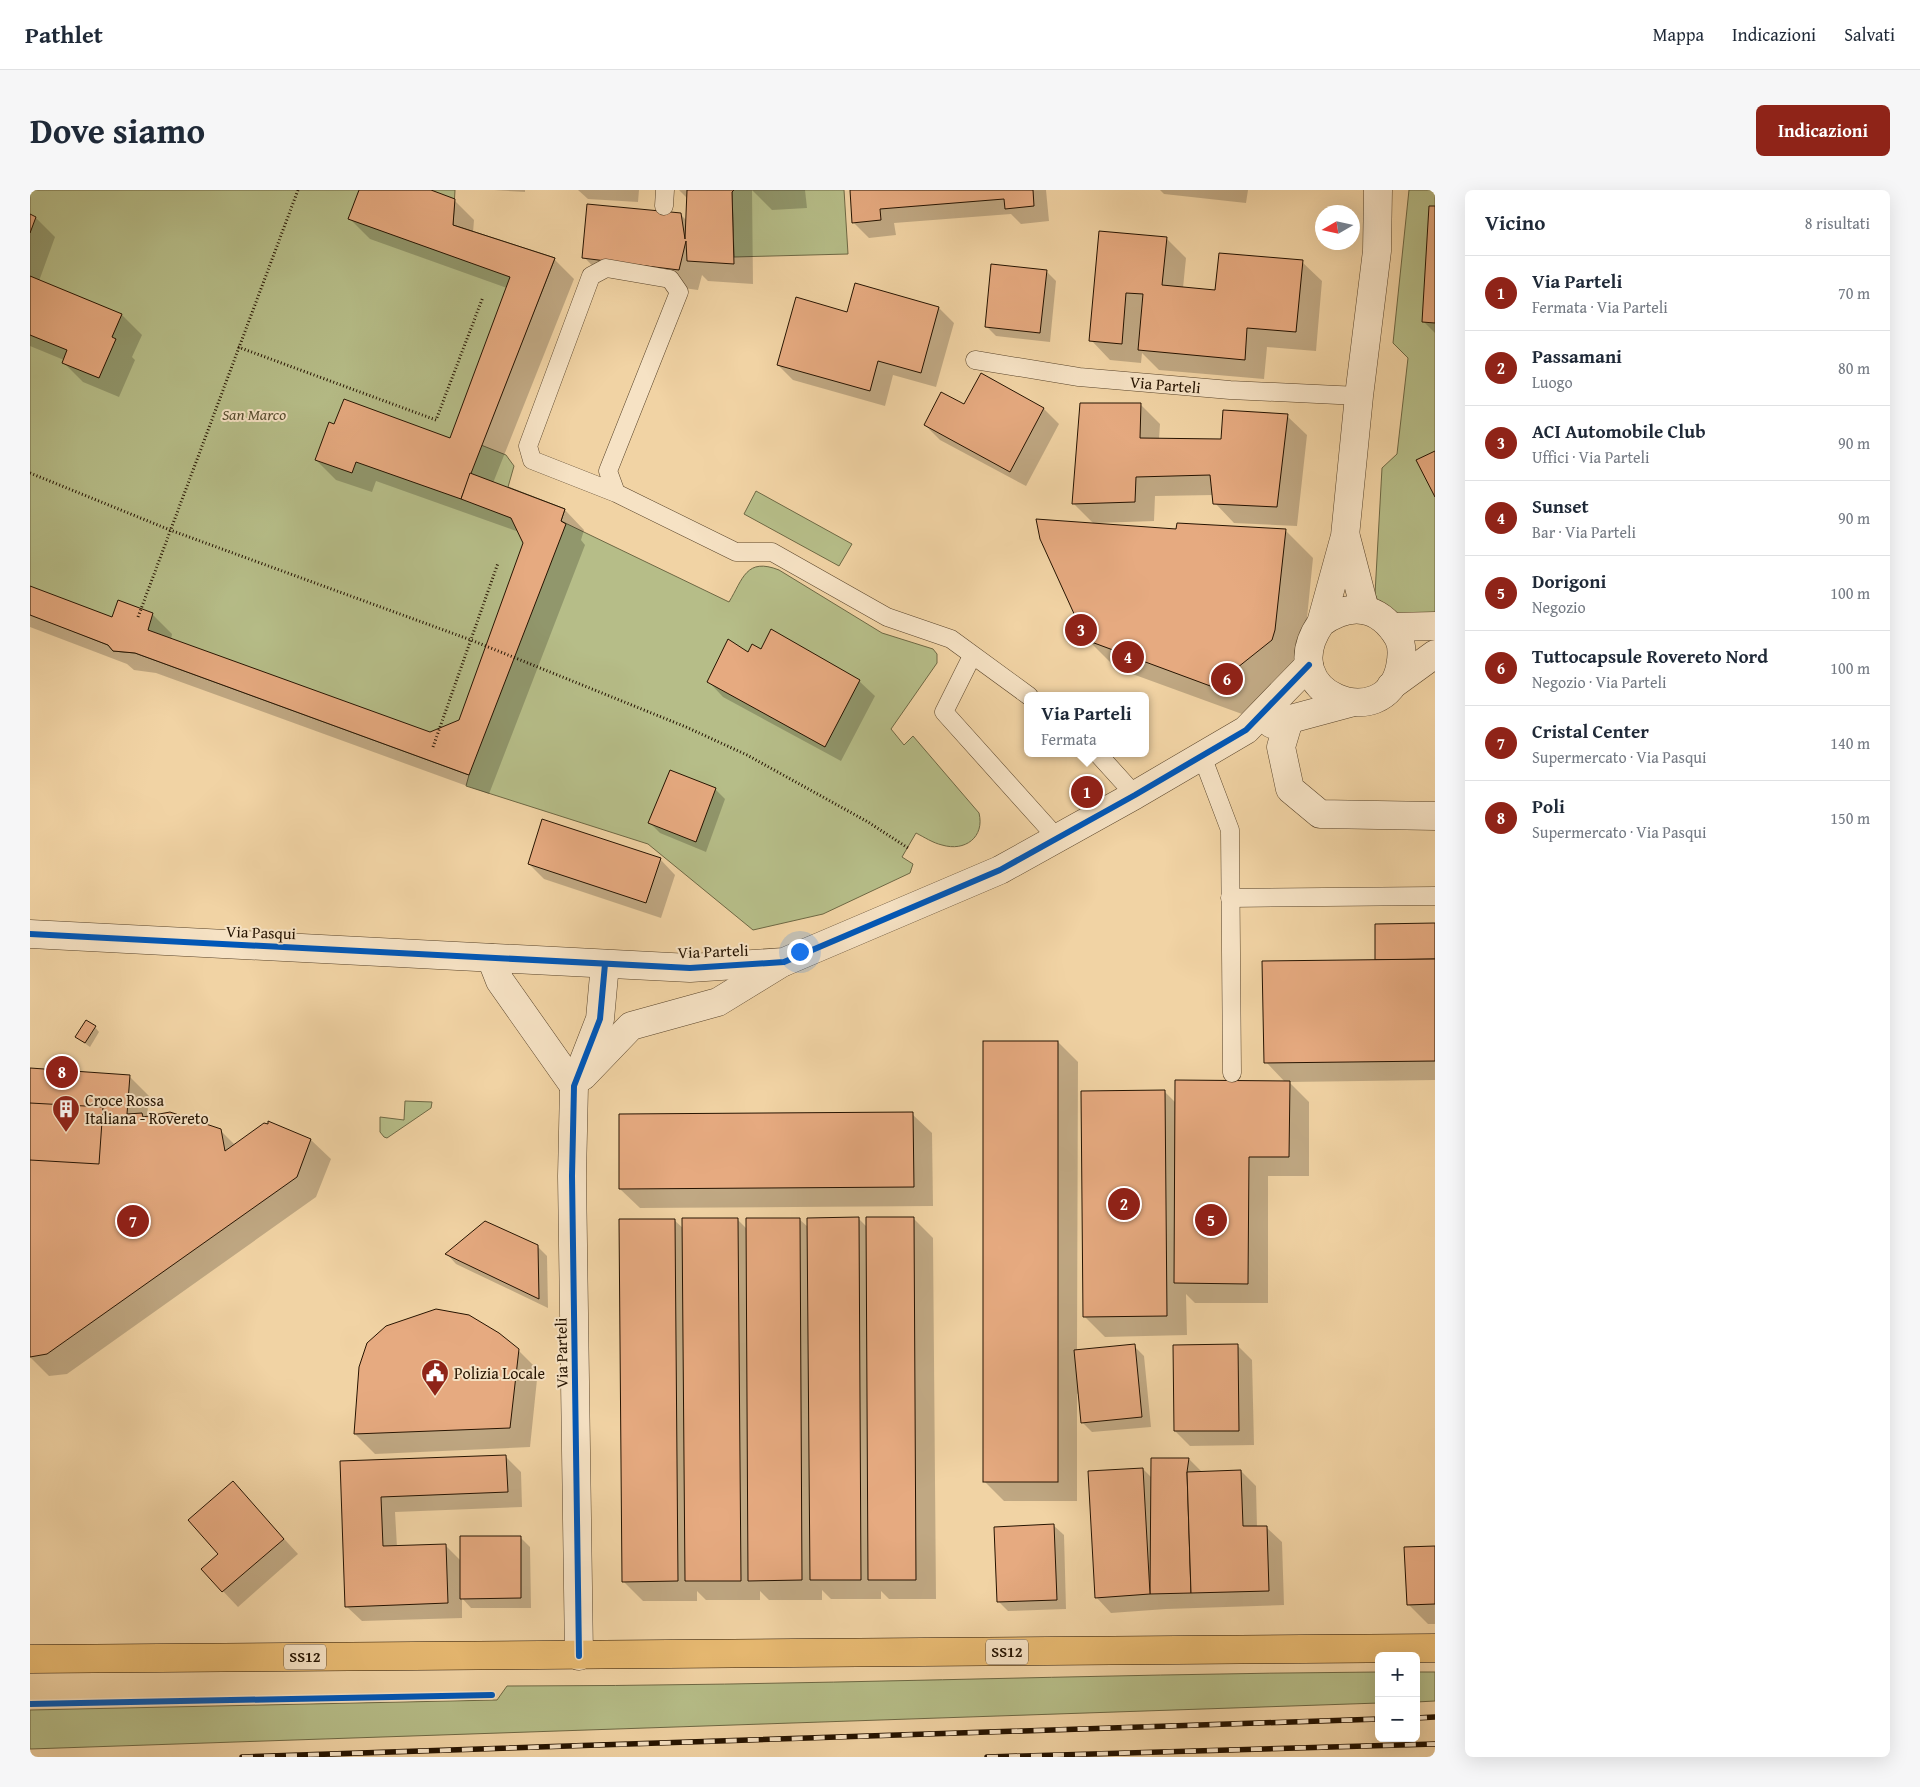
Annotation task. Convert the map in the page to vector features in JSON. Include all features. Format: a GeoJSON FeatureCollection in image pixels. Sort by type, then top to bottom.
{"type":"FeatureCollection","features":[{"type":"Feature","properties":{"kind":"main road","name":"SS12"},"geometry":{"type":"LineString","coordinates":[[30,1659],[1435,1648]]}},
{"type":"Feature","properties":{"kind":"street"},"geometry":{"type":"LineString","coordinates":[[1350,703],[1336,699],[1323,691],[1314,679],[1308,665],[1308,650],[1312,636],[1321,623],[1345,536],[1358,396],[1377,251],[1378,190]]}},
{"type":"Feature","properties":{"kind":"street"},"geometry":{"type":"LineString","coordinates":[[1345,536],[1365,610]]}},
{"type":"Feature","properties":{"kind":"street"},"geometry":{"type":"LineString","coordinates":[[1321,623],[1334,614],[1349,609],[1365,610],[1380,616],[1392,626],[1400,641],[1402,657],[1399,672],[1391,686]]}},
{"type":"Feature","properties":{"kind":"street"},"geometry":{"type":"LineString","coordinates":[[1392,626],[1435,626]]}},
{"type":"Feature","properties":{"kind":"street","name":"Via Parteli"},"geometry":{"type":"LineString","coordinates":[[1246,730],[1350,703],[1366,702],[1379,697],[1435,654]]}},
{"type":"Feature","properties":{"kind":"street","name":"Via Parteli"},"geometry":{"type":"LineString","coordinates":[[574,1086],[631,1026],[718,1002],[784,962],[1000,870],[1136,795],[1246,730],[1308,665]]}},
{"type":"Feature","properties":{"kind":"street"},"geometry":{"type":"LineString","coordinates":[[1289,720],[1281,747],[1290,789],[1320,814],[1435,816]]}},
{"type":"Feature","properties":{"kind":"street","name":"Via Pasqui"},"geometry":{"type":"LineString","coordinates":[[30,934],[491,958]]}},
{"type":"Feature","properties":{"kind":"street"},"geometry":{"type":"LineString","coordinates":[[491,958],[500,980],[574,1086]]}},
{"type":"Feature","properties":{"kind":"street","name":"Via Parteli"},"geometry":{"type":"LineString","coordinates":[[491,958],[690,968],[784,962]]}},
{"type":"Feature","properties":{"kind":"street","name":"Via Parteli"},"geometry":{"type":"LineString","coordinates":[[579,1656],[572,1176],[574,1086],[600,1019],[605,964]]}},
{"type":"Feature","properties":{"kind":"lane"},"geometry":{"type":"LineString","coordinates":[[616,493],[608,471],[679,292],[670,279],[606,268],[591,276],[528,446],[532,460],[616,493],[736,552],[772,552],[887,617],[951,639],[1024,692]]}},
{"type":"Feature","properties":{"kind":"lane","name":"Via Parteli"},"geometry":{"type":"LineString","coordinates":[[975,360],[1079,377],[1230,390],[1358,396]]}},
{"type":"Feature","properties":{"kind":"lane"},"geometry":{"type":"LineString","coordinates":[[972,656],[944,712],[1058,838]]}},
{"type":"Feature","properties":{"kind":"lane"},"geometry":{"type":"LineString","coordinates":[[1202,756],[1230,830],[1232,1074]]}},
{"type":"Feature","properties":{"kind":"lane"},"geometry":{"type":"LineString","coordinates":[[1101,757],[1136,795]]}},
{"type":"Feature","properties":{"kind":"lane"},"geometry":{"type":"LineString","coordinates":[[1230,898],[1435,896]]}},
{"type":"Feature","properties":{"kind":"path"},"geometry":{"type":"LineString","coordinates":[[138,617],[298,190]]}},
{"type":"Feature","properties":{"kind":"path"},"geometry":{"type":"LineString","coordinates":[[238,347],[436,420],[484,297]]}},
{"type":"Feature","properties":{"kind":"path"},"geometry":{"type":"LineString","coordinates":[[30,473],[170,530],[471,640],[686,727],[748,755],[868,822],[908,848]]}},
{"type":"Feature","properties":{"kind":"path"},"geometry":{"type":"LineString","coordinates":[[433,747],[498,564]]}},
{"type":"Feature","properties":{"kind":"green space","name":"San Marco"},"geometry":{"type":"Polygon","coordinates":[[[30,190],[455,190],[453,225],[555,258],[481,445],[506,455],[514,466],[508,487],[565,509],[561,521],[729,602],[747,572],[759,566],[768,567],[779,570],[882,633],[933,649],[937,654],[937,663],[891,729],[904,745],[913,736],[979,813],[980,822],[976,836],[965,844],[950,847],[935,843],[916,833],[902,857],[913,864],[910,873],[823,914],[753,930],[648,844],[466,786],[469,775],[135,653],[113,651],[108,645],[30,614],[30,190]]]}},
{"type":"Feature","properties":{"kind":"green space"},"geometry":{"type":"Polygon","coordinates":[[[734,190],[844,190],[848,254],[734,257],[732,192],[734,190]]]}},
{"type":"Feature","properties":{"kind":"green space"},"geometry":{"type":"Polygon","coordinates":[[[1409,190],[1435,190],[1435,620],[1383,613],[1375,594],[1382,468],[1397,454],[1408,358],[1393,343],[1409,190]]]}},
{"type":"Feature","properties":{"kind":"green space"},"geometry":{"type":"Polygon","coordinates":[[[756,491],[852,544],[839,566],[744,514],[756,491]]]}},
{"type":"Feature","properties":{"kind":"green space"},"geometry":{"type":"Polygon","coordinates":[[[405,1101],[432,1102],[431,1108],[387,1138],[384,1137],[380,1132],[380,1117],[404,1120],[405,1101]]]}},
{"type":"Feature","properties":{"kind":"green space"},"geometry":{"type":"Polygon","coordinates":[[[1375,1672],[1375,1703],[30,1749],[30,1710],[497,1700],[507,1686],[725,1684],[1375,1672]]]}},
{"type":"Feature","properties":{"kind":"green space"},"geometry":{"type":"Polygon","coordinates":[[[1420,1672],[1435,1672],[1435,1701],[1420,1702],[1420,1672]]]}},
{"type":"Feature","properties":{"kind":"building"},"geometry":{"type":"Polygon","coordinates":[[[359,190],[431,190],[455,199],[453,225],[555,258],[461,499],[356,462],[352,473],[315,460],[329,422],[334,424],[344,399],[450,438],[510,277],[348,219],[359,190]]]}},
{"type":"Feature","properties":{"kind":"building"},"geometry":{"type":"Polygon","coordinates":[[[687,190],[734,190],[732,192],[734,264],[687,261],[686,241],[679,270],[582,258],[587,204],[681,213],[685,239],[687,190]]]}},
{"type":"Feature","properties":{"kind":"building"},"geometry":{"type":"Polygon","coordinates":[[[850,190],[1033,190],[1034,206],[1005,209],[1004,199],[880,209],[881,220],[852,223],[850,190]]]}},
{"type":"Feature","properties":{"kind":"building"},"geometry":{"type":"Polygon","coordinates":[[[1429,206],[1435,206],[1435,323],[1422,322],[1429,206]]]}},
{"type":"Feature","properties":{"kind":"building"},"geometry":{"type":"Polygon","coordinates":[[[30,214],[36,217],[30,233],[30,214]]]}},
{"type":"Feature","properties":{"kind":"building"},"geometry":{"type":"Polygon","coordinates":[[[1099,231],[1167,237],[1162,285],[1215,290],[1219,253],[1303,260],[1296,332],[1247,328],[1245,360],[1138,350],[1143,294],[1126,293],[1122,344],[1089,341],[1099,231]]]}},
{"type":"Feature","properties":{"kind":"building"},"geometry":{"type":"Polygon","coordinates":[[[991,264],[1047,270],[1040,333],[985,327],[991,264]]]}},
{"type":"Feature","properties":{"kind":"building"},"geometry":{"type":"Polygon","coordinates":[[[30,276],[122,314],[112,337],[116,339],[99,378],[62,363],[67,350],[30,335],[30,276]]]}},
{"type":"Feature","properties":{"kind":"building"},"geometry":{"type":"Polygon","coordinates":[[[855,283],[939,307],[921,373],[878,361],[870,391],[777,365],[796,297],[847,312],[855,283]]]}},
{"type":"Feature","properties":{"kind":"building"},"geometry":{"type":"Polygon","coordinates":[[[981,373],[1044,408],[1010,472],[924,425],[941,392],[964,404],[981,373]]]}},
{"type":"Feature","properties":{"kind":"building"},"geometry":{"type":"Polygon","coordinates":[[[1080,403],[1141,403],[1140,438],[1221,439],[1223,410],[1288,414],[1277,507],[1213,504],[1210,475],[1136,477],[1135,502],[1072,504],[1080,403]]]}},
{"type":"Feature","properties":{"kind":"building"},"geometry":{"type":"Polygon","coordinates":[[[1435,451],[1435,497],[1416,460],[1435,451]]]}},
{"type":"Feature","properties":{"kind":"building"},"geometry":{"type":"Polygon","coordinates":[[[470,473],[565,509],[561,521],[566,524],[469,775],[135,653],[113,651],[108,645],[30,615],[30,586],[112,617],[118,600],[153,613],[148,630],[430,732],[459,720],[523,543],[511,518],[461,499],[470,473]]]}},
{"type":"Feature","properties":{"kind":"building"},"geometry":{"type":"Polygon","coordinates":[[[1036,519],[1176,529],[1177,523],[1286,529],[1275,630],[1272,640],[1213,687],[1086,640],[1040,539],[1036,519]]]}},
{"type":"Feature","properties":{"kind":"building"},"geometry":{"type":"Polygon","coordinates":[[[771,629],[860,680],[825,747],[707,682],[728,639],[748,652],[752,644],[761,649],[771,629]]]}},
{"type":"Feature","properties":{"kind":"building"},"geometry":{"type":"Polygon","coordinates":[[[670,770],[716,788],[696,842],[648,823],[670,770]]]}},
{"type":"Feature","properties":{"kind":"building"},"geometry":{"type":"Polygon","coordinates":[[[542,819],[661,858],[646,903],[528,864],[542,819]]]}},
{"type":"Feature","properties":{"kind":"building"},"geometry":{"type":"Polygon","coordinates":[[[1435,923],[1435,959],[1375,960],[1375,924],[1435,923]]]}},
{"type":"Feature","properties":{"kind":"building"},"geometry":{"type":"Polygon","coordinates":[[[1435,959],[1435,1061],[1264,1063],[1262,961],[1435,959]]]}},
{"type":"Feature","properties":{"kind":"building"},"geometry":{"type":"Polygon","coordinates":[[[86,1020],[96,1026],[85,1043],[75,1037],[86,1020]]]}},
{"type":"Feature","properties":{"kind":"building"},"geometry":{"type":"Polygon","coordinates":[[[983,1041],[1058,1041],[1058,1482],[983,1482],[983,1041]]]}},
{"type":"Feature","properties":{"kind":"building"},"geometry":{"type":"Polygon","coordinates":[[[30,1068],[130,1075],[127,1114],[142,1113],[143,1117],[170,1112],[221,1129],[225,1151],[264,1123],[268,1124],[268,1121],[311,1139],[297,1177],[47,1354],[30,1357],[30,1068]]]}},
{"type":"Feature","properties":{"kind":"building"},"geometry":{"type":"Polygon","coordinates":[[[1175,1080],[1290,1081],[1289,1157],[1249,1157],[1248,1284],[1174,1283],[1175,1080]]]}},
{"type":"Feature","properties":{"kind":"building"},"geometry":{"type":"Polygon","coordinates":[[[1165,1090],[1167,1316],[1083,1317],[1081,1091],[1165,1090]]]}},
{"type":"Feature","properties":{"kind":"building","name":"Croce Rossa Italiana - Rovereto"},"geometry":{"type":"Polygon","coordinates":[[[30,1103],[103,1107],[99,1164],[30,1160],[30,1103]]]}},
{"type":"Feature","properties":{"kind":"building"},"geometry":{"type":"Polygon","coordinates":[[[913,1112],[914,1187],[619,1189],[619,1114],[913,1112]]]}},
{"type":"Feature","properties":{"kind":"building"},"geometry":{"type":"Polygon","coordinates":[[[859,1217],[861,1580],[810,1580],[807,1218],[859,1217]]]}},
{"type":"Feature","properties":{"kind":"building"},"geometry":{"type":"Polygon","coordinates":[[[866,1217],[914,1217],[916,1580],[868,1580],[866,1217]]]}},
{"type":"Feature","properties":{"kind":"building"},"geometry":{"type":"Polygon","coordinates":[[[682,1218],[738,1218],[741,1581],[685,1581],[682,1218]]]}},
{"type":"Feature","properties":{"kind":"building"},"geometry":{"type":"Polygon","coordinates":[[[746,1218],[800,1218],[802,1580],[748,1581],[746,1218]]]}},
{"type":"Feature","properties":{"kind":"building"},"geometry":{"type":"Polygon","coordinates":[[[619,1219],[675,1219],[678,1581],[622,1582],[619,1219]]]}},
{"type":"Feature","properties":{"kind":"building"},"geometry":{"type":"Polygon","coordinates":[[[485,1221],[538,1245],[539,1299],[445,1254],[485,1221]]]}},
{"type":"Feature","properties":{"kind":"building","name":"Polizia Locale"},"geometry":{"type":"Polygon","coordinates":[[[436,1309],[469,1315],[499,1333],[519,1349],[510,1428],[354,1434],[359,1367],[367,1343],[386,1326],[436,1309]]]}},
{"type":"Feature","properties":{"kind":"building"},"geometry":{"type":"Polygon","coordinates":[[[1135,1344],[1142,1417],[1081,1423],[1074,1350],[1135,1344]]]}},
{"type":"Feature","properties":{"kind":"building"},"geometry":{"type":"Polygon","coordinates":[[[1238,1344],[1239,1431],[1174,1431],[1173,1345],[1238,1344]]]}},
{"type":"Feature","properties":{"kind":"building"},"geometry":{"type":"Polygon","coordinates":[[[506,1455],[508,1492],[381,1497],[383,1546],[446,1544],[448,1603],[345,1607],[340,1461],[506,1455]]]}},
{"type":"Feature","properties":{"kind":"building"},"geometry":{"type":"Polygon","coordinates":[[[1151,1458],[1189,1458],[1187,1472],[1191,1593],[1150,1594],[1151,1458]]]}},
{"type":"Feature","properties":{"kind":"building"},"geometry":{"type":"Polygon","coordinates":[[[1143,1468],[1150,1594],[1095,1598],[1088,1471],[1143,1468]]]}},
{"type":"Feature","properties":{"kind":"building"},"geometry":{"type":"Polygon","coordinates":[[[1241,1470],[1243,1526],[1267,1526],[1269,1591],[1191,1593],[1187,1472],[1241,1470]]]}},
{"type":"Feature","properties":{"kind":"building"},"geometry":{"type":"Polygon","coordinates":[[[233,1481],[284,1539],[222,1592],[201,1569],[218,1554],[188,1520],[233,1481]]]}},
{"type":"Feature","properties":{"kind":"building"},"geometry":{"type":"Polygon","coordinates":[[[1054,1524],[1057,1600],[997,1602],[994,1527],[1054,1524]]]}},
{"type":"Feature","properties":{"kind":"building"},"geometry":{"type":"Polygon","coordinates":[[[460,1536],[521,1536],[521,1598],[460,1599],[460,1536]]]}},
{"type":"Feature","properties":{"kind":"building"},"geometry":{"type":"Polygon","coordinates":[[[1435,1546],[1435,1604],[1407,1605],[1404,1547],[1435,1546]]]}},
{"type":"Feature","properties":{"kind":"railway"},"geometry":{"type":"LineString","coordinates":[[1420,1718],[1435,1717]]}},
{"type":"Feature","properties":{"kind":"railway"},"geometry":{"type":"LineString","coordinates":[[242,1757],[1375,1719]]}},
{"type":"Feature","properties":{"kind":"railway"},"geometry":{"type":"LineString","coordinates":[[987,1757],[1435,1744]]}},
{"type":"Feature","properties":{"kind":"cycle path"},"geometry":{"type":"LineString","coordinates":[[30,934],[690,968],[784,962],[1000,870],[1135,795],[1246,730],[1309,665]]}},
{"type":"Feature","properties":{"kind":"cycle path"},"geometry":{"type":"LineString","coordinates":[[579,1656],[572,1176],[574,1086],[600,1019],[605,964]]}},
{"type":"Feature","properties":{"kind":"cycle path"},"geometry":{"type":"LineString","coordinates":[[30,1704],[492,1695]]}},
{"type":"Feature","properties":{"kind":"place","name":"ACI Automobile Club"},"geometry":{"type":"Point","coordinates":[1081,630]}},
{"type":"Feature","properties":{"kind":"place","name":"Sunset"},"geometry":{"type":"Point","coordinates":[1128,657]}},
{"type":"Feature","properties":{"kind":"place","name":"Tuttocapsule Rovereto Nord"},"geometry":{"type":"Point","coordinates":[1227,679]}},
{"type":"Feature","properties":{"kind":"place","name":"Via Parteli"},"geometry":{"type":"Point","coordinates":[1087,792]}},
{"type":"Feature","properties":{"kind":"place","name":"Poli"},"geometry":{"type":"Point","coordinates":[62,1072]}},
{"type":"Feature","properties":{"kind":"place","name":"Croce Rossa Italiana - Rovereto"},"geometry":{"type":"Point","coordinates":[66,1133]}},
{"type":"Feature","properties":{"kind":"place","name":"Passamani"},"geometry":{"type":"Point","coordinates":[1124,1204]}},
{"type":"Feature","properties":{"kind":"place","name":"Dorigoni"},"geometry":{"type":"Point","coordinates":[1211,1220]}},
{"type":"Feature","properties":{"kind":"place","name":"Cristal Center"},"geometry":{"type":"Point","coordinates":[133,1221]}},
{"type":"Feature","properties":{"kind":"place","name":"Polizia Locale"},"geometry":{"type":"Point","coordinates":[435,1397]}}]}
